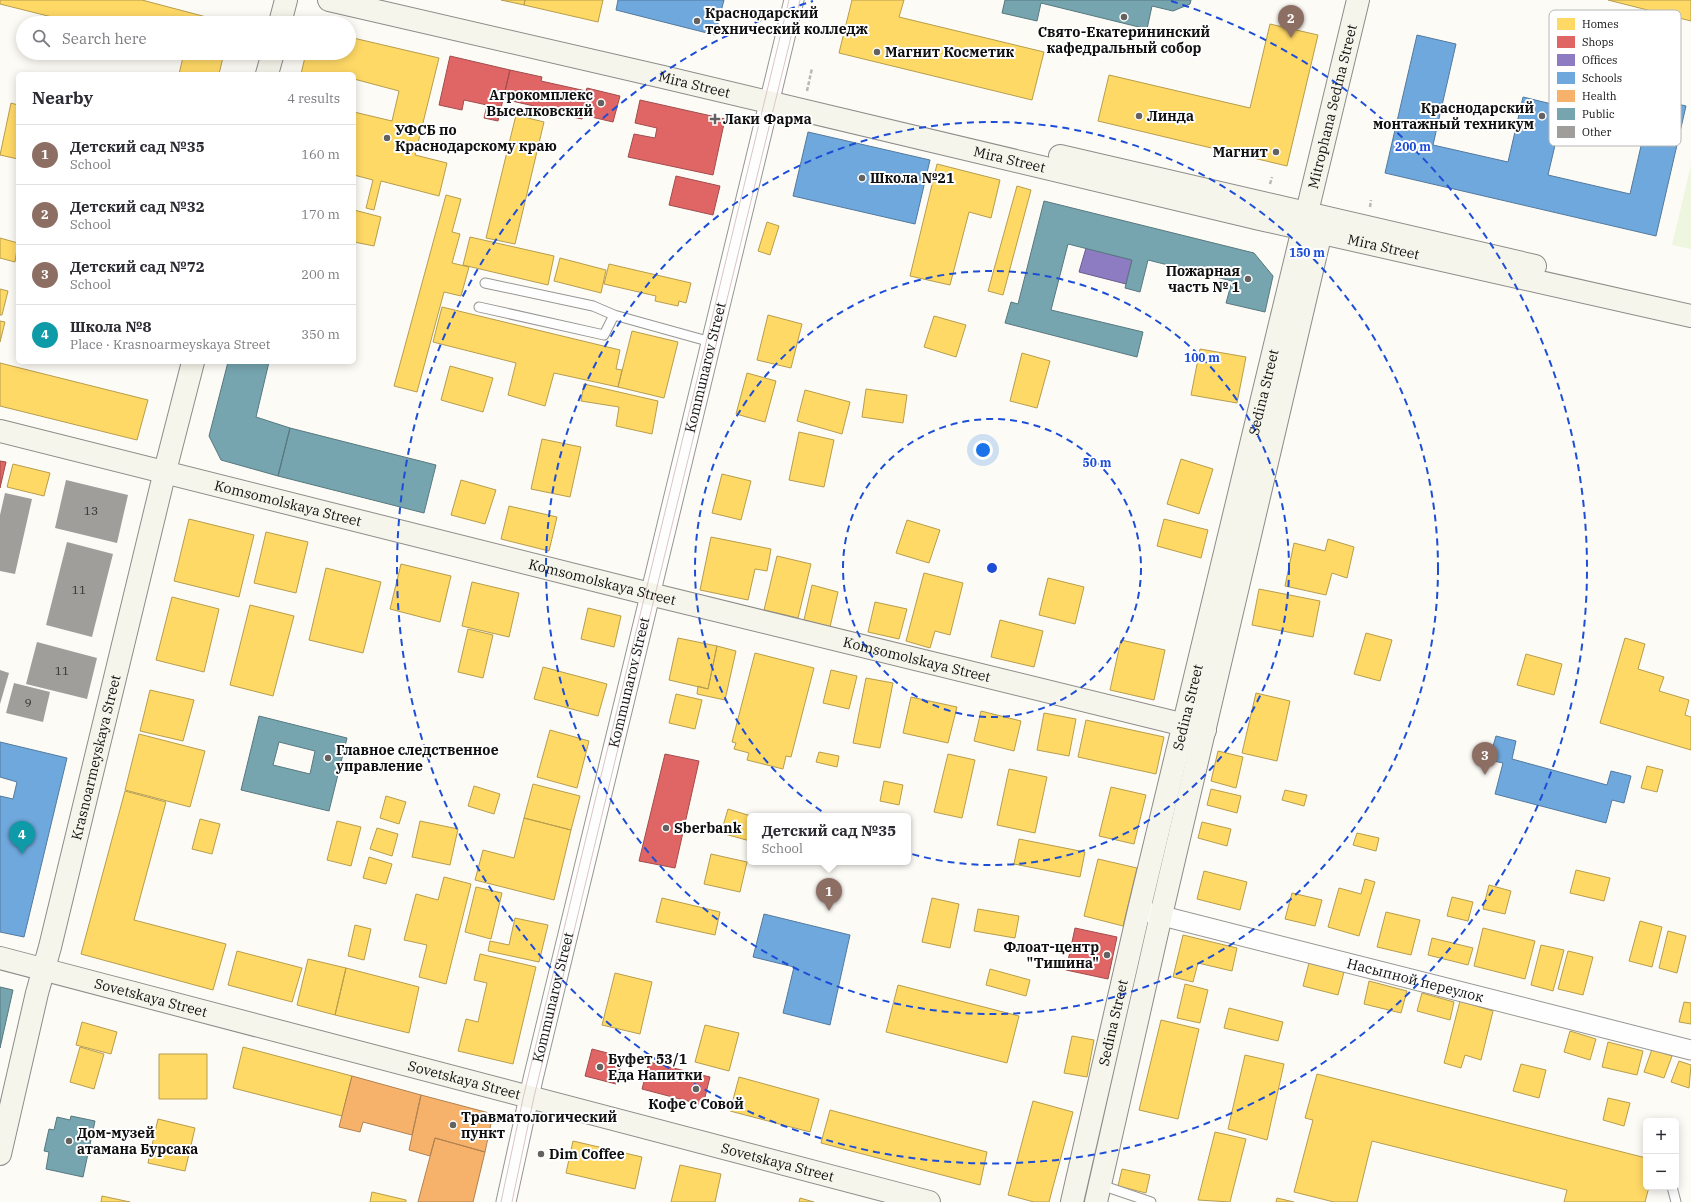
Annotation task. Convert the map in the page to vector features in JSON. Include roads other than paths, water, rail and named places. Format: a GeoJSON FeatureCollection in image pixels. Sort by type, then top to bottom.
{"type":"FeatureCollection","features":[{"type":"Feature","properties":{"kind":"street"},"geometry":{"type":"LineString","coordinates":[[282,16],[286,0]]}},
{"type":"Feature","properties":{"kind":"street","name":"Mira Street"},"geometry":{"type":"LineString","coordinates":[[329,0],[771,95]]}},
{"type":"Feature","properties":{"kind":"street","name":"Mira Street"},"geometry":{"type":"LineString","coordinates":[[391,0],[771,95],[1313,223],[1691,316]]}},
{"type":"Feature","properties":{"kind":"street","name":"Kommunarov Street"},"geometry":{"type":"LineString","coordinates":[[506,1202],[650,593],[794,0]]}},
{"type":"Feature","properties":{"kind":"street","name":"Mitrophana Sedina Street"},"geometry":{"type":"LineString","coordinates":[[1313,223],[1358,0]]}},
{"type":"Feature","properties":{"kind":"street"},"geometry":{"type":"LineString","coordinates":[[268,72],[271,60]]}},
{"type":"Feature","properties":{"kind":"street","name":"Mira Street"},"geometry":{"type":"LineString","coordinates":[[1313,223],[1691,302]]}},
{"type":"Feature","properties":{"kind":"street","name":"Sedina Street"},"geometry":{"type":"LineString","coordinates":[[1098,1193],[1161,914],[1195,727],[1313,223]]}},
{"type":"Feature","properties":{"kind":"street","name":"Krasnoarmeyskaya Street"},"geometry":{"type":"LineString","coordinates":[[0,1154],[37,993],[192,364]]}},
{"type":"Feature","properties":{"kind":"street","name":"Komsomolskaya Street"},"geometry":{"type":"LineString","coordinates":[[0,431],[1195,727]]}},
{"type":"Feature","properties":{"kind":"street","name":"Sedina Street"},"geometry":{"type":"LineString","coordinates":[[1072,1202],[1140,910],[1195,727]]}},
{"type":"Feature","properties":{"kind":"street","name":"Насыпной переулок"},"geometry":{"type":"LineString","coordinates":[[1140,910],[1161,914],[1691,1050]]}},
{"type":"Feature","properties":{"kind":"street","name":"Sovetskaya Street"},"geometry":{"type":"LineString","coordinates":[[0,958],[44,968],[929,1202]]}},
{"type":"Feature","properties":{"kind":"lane"},"geometry":{"type":"LineString","coordinates":[[485,283],[593,306],[614,315],[711,342]]}},
{"type":"Feature","properties":{"kind":"lane"},"geometry":{"type":"LineString","coordinates":[[479,307],[604,335],[614,315]]}},
{"type":"Feature","properties":{"kind":"lane"},"geometry":{"type":"LineString","coordinates":[[1673,1190],[1676,1202]]}},
{"type":"Feature","properties":{"kind":"lane"},"geometry":{"type":"LineString","coordinates":[[1098,1193],[1151,1202]]}},
{"type":"Feature","properties":{"kind":"tram line"},"geometry":{"type":"LineString","coordinates":[[501,1202],[524,1094],[789,0]]}},
{"type":"Feature","properties":{"kind":"tram line"},"geometry":{"type":"LineString","coordinates":[[512,1202],[534,1097],[800,0]]}},
{"type":"Feature","properties":{"kind":"place","name":"Свято-Екатерининский кафедральный собор"},"geometry":{"type":"Point","coordinates":[1124,17]}},
{"type":"Feature","properties":{"kind":"place","name":"Краснодарский технический колледж"},"geometry":{"type":"Point","coordinates":[697,21]}},
{"type":"Feature","properties":{"kind":"place","name":"Детский сад №32"},"geometry":{"type":"Point","coordinates":[1291,38]}},
{"type":"Feature","properties":{"kind":"place","name":"Магнит Косметик"},"geometry":{"type":"Point","coordinates":[877,52]}},
{"type":"Feature","properties":{"kind":"place","name":"Агрокомплекс Выселковский"},"geometry":{"type":"Point","coordinates":[601,103]}},
{"type":"Feature","properties":{"kind":"place","name":"Линда"},"geometry":{"type":"Point","coordinates":[1139,116]}},
{"type":"Feature","properties":{"kind":"place","name":"Краснодарский монтажный техникум"},"geometry":{"type":"Point","coordinates":[1542,116]}},
{"type":"Feature","properties":{"kind":"place","name":"Лаки Фарма"},"geometry":{"type":"Point","coordinates":[715,119]}},
{"type":"Feature","properties":{"kind":"place","name":"УФСБ по Краснодарскому краю"},"geometry":{"type":"Point","coordinates":[387,138]}},
{"type":"Feature","properties":{"kind":"place","name":"Магнит"},"geometry":{"type":"Point","coordinates":[1276,152]}},
{"type":"Feature","properties":{"kind":"place","name":"Школа №21"},"geometry":{"type":"Point","coordinates":[862,178]}},
{"type":"Feature","properties":{"kind":"place","name":"Пожарная часть № 1"},"geometry":{"type":"Point","coordinates":[1248,279]}},
{"type":"Feature","properties":{"kind":"place","name":"Главное следственное управление"},"geometry":{"type":"Point","coordinates":[328,758]}},
{"type":"Feature","properties":{"kind":"place","name":"Детский сад №72"},"geometry":{"type":"Point","coordinates":[1485,775]}},
{"type":"Feature","properties":{"kind":"place","name":"Sberbank"},"geometry":{"type":"Point","coordinates":[666,828]}},
{"type":"Feature","properties":{"kind":"place","name":"Школа №8"},"geometry":{"type":"Point","coordinates":[22,854]}},
{"type":"Feature","properties":{"kind":"place","name":"Детский сад №35"},"geometry":{"type":"Point","coordinates":[829,911]}},
{"type":"Feature","properties":{"kind":"place","name":"Флоат-центр \"Тишина\""},"geometry":{"type":"Point","coordinates":[1107,955]}},
{"type":"Feature","properties":{"kind":"place","name":"Буфет 53/1 Еда Напитки"},"geometry":{"type":"Point","coordinates":[600,1067]}},
{"type":"Feature","properties":{"kind":"place","name":"Кофе с Совой"},"geometry":{"type":"Point","coordinates":[696,1089]}},
{"type":"Feature","properties":{"kind":"place","name":"Травматологический пункт"},"geometry":{"type":"Point","coordinates":[453,1125]}},
{"type":"Feature","properties":{"kind":"place","name":"Дом-музей атамана Бурсака"},"geometry":{"type":"Point","coordinates":[69,1141]}},
{"type":"Feature","properties":{"kind":"place","name":"Dim Coffee"},"geometry":{"type":"Point","coordinates":[541,1154]}}]}
